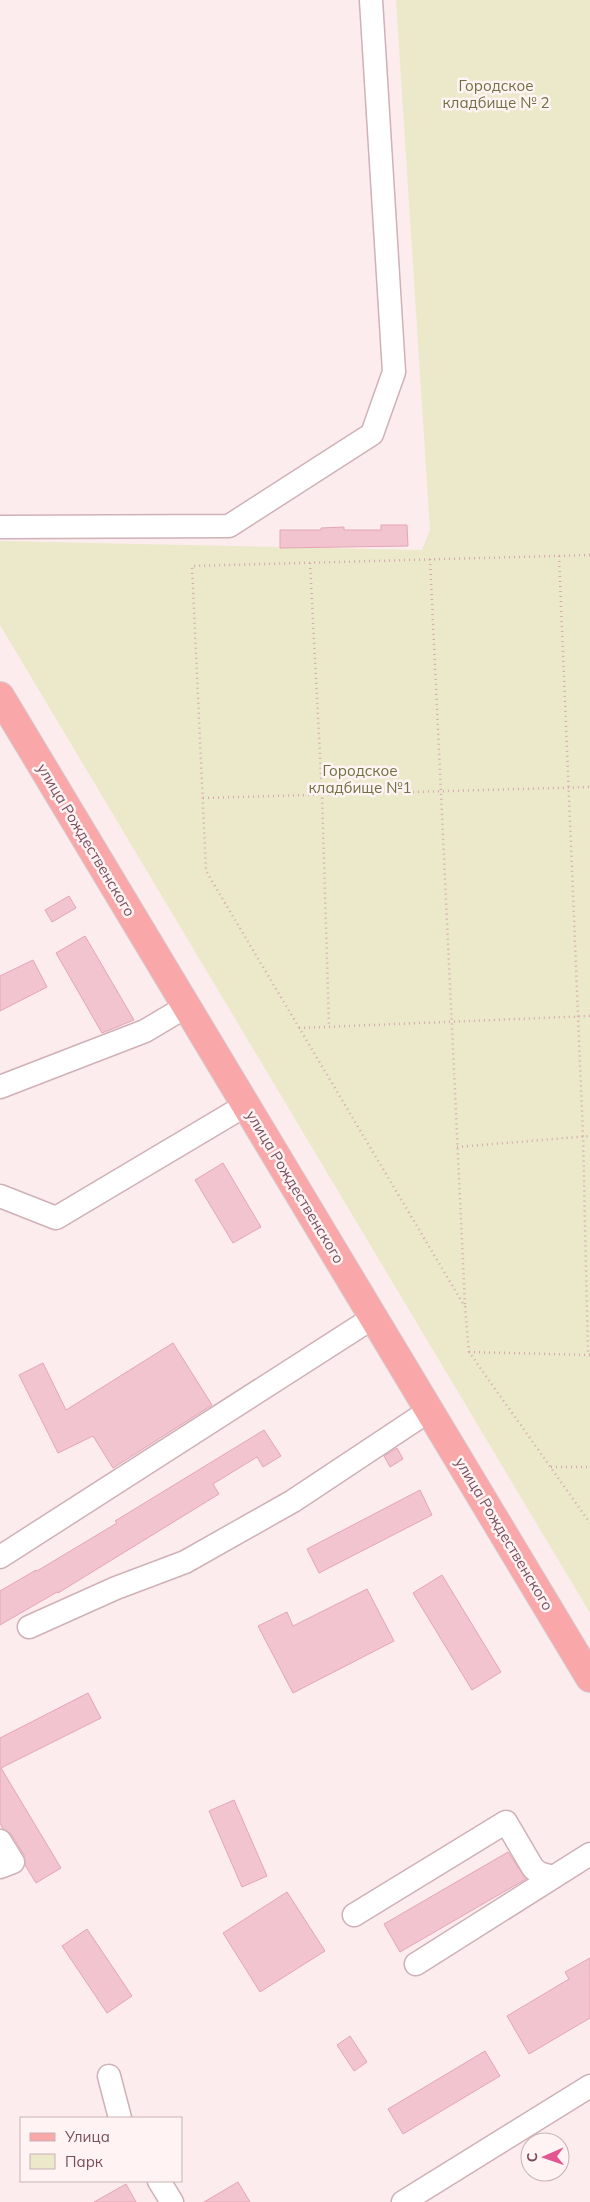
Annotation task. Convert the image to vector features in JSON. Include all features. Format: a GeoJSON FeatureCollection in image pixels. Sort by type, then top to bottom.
{"type":"FeatureCollection","features":[{"type":"Feature","properties":{"kind":"main road","name":"улица Рождественского"},"geometry":{"type":"LineString","coordinates":[[0,696],[590,1678]]}},
{"type":"Feature","properties":{"kind":"street"},"geometry":{"type":"LineString","coordinates":[[0,527],[229,526],[372,434],[394,372],[371,0]]}},
{"type":"Feature","properties":{"kind":"street"},"geometry":{"type":"LineString","coordinates":[[0,1087],[146,1031],[186,1006]]}},
{"type":"Feature","properties":{"kind":"street"},"geometry":{"type":"LineString","coordinates":[[0,1196],[56,1218],[246,1106]]}},
{"type":"Feature","properties":{"kind":"street"},"geometry":{"type":"LineString","coordinates":[[0,1557],[374,1317]]}},
{"type":"Feature","properties":{"kind":"street"},"geometry":{"type":"LineString","coordinates":[[30,1627],[116,1588],[185,1562],[293,1501],[430,1410]]}},
{"type":"Feature","properties":{"kind":"street"},"geometry":{"type":"LineString","coordinates":[[354,1915],[506,1822],[532,1868],[539,1873],[553,1877]]}},
{"type":"Feature","properties":{"kind":"street"},"geometry":{"type":"LineString","coordinates":[[0,1842],[13,1862],[0,1867]]}},
{"type":"Feature","properties":{"kind":"street"},"geometry":{"type":"LineString","coordinates":[[416,1964],[590,1854]]}},
{"type":"Feature","properties":{"kind":"street"},"geometry":{"type":"LineString","coordinates":[[109,2076],[120,2117]]}},
{"type":"Feature","properties":{"kind":"street"},"geometry":{"type":"LineString","coordinates":[[403,2202],[590,2086]]}},
{"type":"Feature","properties":{"kind":"street"},"geometry":{"type":"LineString","coordinates":[[160,2182],[172,2202]]}},
{"type":"Feature","properties":{"kind":"path"},"geometry":{"type":"LineString","coordinates":[[465,1307],[206,871],[192,566],[590,555]]}},
{"type":"Feature","properties":{"kind":"path"},"geometry":{"type":"LineString","coordinates":[[469,1352],[589,1355],[559,556]]}},
{"type":"Feature","properties":{"kind":"path"},"geometry":{"type":"LineString","coordinates":[[430,559],[457,1147],[469,1352],[590,1523]]}},
{"type":"Feature","properties":{"kind":"path"},"geometry":{"type":"LineString","coordinates":[[310,563],[322,794],[329,1027]]}},
{"type":"Feature","properties":{"kind":"path"},"geometry":{"type":"LineString","coordinates":[[202,798],[590,787]]}},
{"type":"Feature","properties":{"kind":"path"},"geometry":{"type":"LineString","coordinates":[[299,1028],[590,1016]]}},
{"type":"Feature","properties":{"kind":"path"},"geometry":{"type":"LineString","coordinates":[[457,1147],[590,1136]]}},
{"type":"Feature","properties":{"kind":"path"},"geometry":{"type":"LineString","coordinates":[[551,1467],[590,1466]]}},
{"type":"Feature","properties":{"kind":"green space","name":"Городское кладбище №1"},"geometry":{"type":"Polygon","coordinates":[[[396,0],[590,0],[590,1613],[0,625],[0,541],[422,550],[430,530],[396,0]]]}},
{"type":"Feature","properties":{"kind":"building"},"geometry":{"type":"Polygon","coordinates":[[[381,525],[407,525],[408,546],[280,548],[280,530],[321,530],[321,528],[344,527],[344,530],[381,530],[381,525]]]}},
{"type":"Feature","properties":{"kind":"building"},"geometry":{"type":"Polygon","coordinates":[[[69,896],[76,908],[52,922],[45,910],[69,896]]]}},
{"type":"Feature","properties":{"kind":"building"},"geometry":{"type":"Polygon","coordinates":[[[85,936],[134,1020],[102,1033],[56,953],[85,936]]]}},
{"type":"Feature","properties":{"kind":"building"},"geometry":{"type":"Polygon","coordinates":[[[33,960],[47,987],[0,1011],[0,976],[33,960]]]}},
{"type":"Feature","properties":{"kind":"building"},"geometry":{"type":"Polygon","coordinates":[[[223,1163],[261,1227],[233,1243],[195,1180],[223,1163]]]}},
{"type":"Feature","properties":{"kind":"building"},"geometry":{"type":"Polygon","coordinates":[[[173,1343],[212,1405],[113,1468],[93,1436],[58,1453],[19,1375],[43,1363],[66,1410],[173,1343]]]}},
{"type":"Feature","properties":{"kind":"building"},"geometry":{"type":"Polygon","coordinates":[[[264,1430],[281,1456],[263,1467],[257,1457],[213,1484],[219,1494],[58,1593],[0,1625],[0,1591],[117,1523],[115,1521],[264,1430]]]}},
{"type":"Feature","properties":{"kind":"building"},"geometry":{"type":"Polygon","coordinates":[[[397,1448],[403,1459],[390,1467],[384,1456],[397,1448]]]}},
{"type":"Feature","properties":{"kind":"building"},"geometry":{"type":"Polygon","coordinates":[[[420,1490],[432,1515],[319,1573],[307,1549],[420,1490]]]}},
{"type":"Feature","properties":{"kind":"building"},"geometry":{"type":"Polygon","coordinates":[[[442,1575],[501,1672],[472,1690],[413,1593],[442,1575]]]}},
{"type":"Feature","properties":{"kind":"building"},"geometry":{"type":"Polygon","coordinates":[[[367,1589],[394,1641],[293,1693],[258,1626],[287,1612],[293,1626],[367,1589]]]}},
{"type":"Feature","properties":{"kind":"building"},"geometry":{"type":"Polygon","coordinates":[[[88,1693],[101,1718],[1,1768],[61,1868],[36,1883],[25,1865],[24,1855],[11,1834],[3,1829],[0,1823],[0,1738],[88,1693]]]}},
{"type":"Feature","properties":{"kind":"building"},"geometry":{"type":"Polygon","coordinates":[[[234,1800],[267,1876],[242,1887],[209,1811],[234,1800]]]}},
{"type":"Feature","properties":{"kind":"building"},"geometry":{"type":"Polygon","coordinates":[[[508,1852],[526,1879],[400,1952],[384,1924],[508,1852]]]}},
{"type":"Feature","properties":{"kind":"building"},"geometry":{"type":"Polygon","coordinates":[[[287,1892],[325,1951],[260,1992],[223,1933],[287,1892]]]}},
{"type":"Feature","properties":{"kind":"building"},"geometry":{"type":"Polygon","coordinates":[[[87,1929],[132,1996],[107,2013],[62,1946],[87,1929]]]}},
{"type":"Feature","properties":{"kind":"building"},"geometry":{"type":"Polygon","coordinates":[[[590,1958],[590,2018],[529,2054],[507,2016],[569,1979],[565,1972],[590,1958]]]}},
{"type":"Feature","properties":{"kind":"building"},"geometry":{"type":"Polygon","coordinates":[[[350,2036],[367,2062],[354,2071],[337,2045],[350,2036]]]}},
{"type":"Feature","properties":{"kind":"building"},"geometry":{"type":"Polygon","coordinates":[[[485,2051],[500,2076],[403,2134],[388,2109],[485,2051]]]}},
{"type":"Feature","properties":{"kind":"building"},"geometry":{"type":"Polygon","coordinates":[[[238,2182],[250,2202],[204,2202],[238,2182]]]}},
{"type":"Feature","properties":{"kind":"building"},"geometry":{"type":"Polygon","coordinates":[[[126,2184],[136,2202],[94,2202],[126,2184]]]}},
{"type":"Feature","properties":{"kind":"park label","name":"Городское кладбище № 2"},"geometry":{"type":"Point","coordinates":[496,94]}}]}
